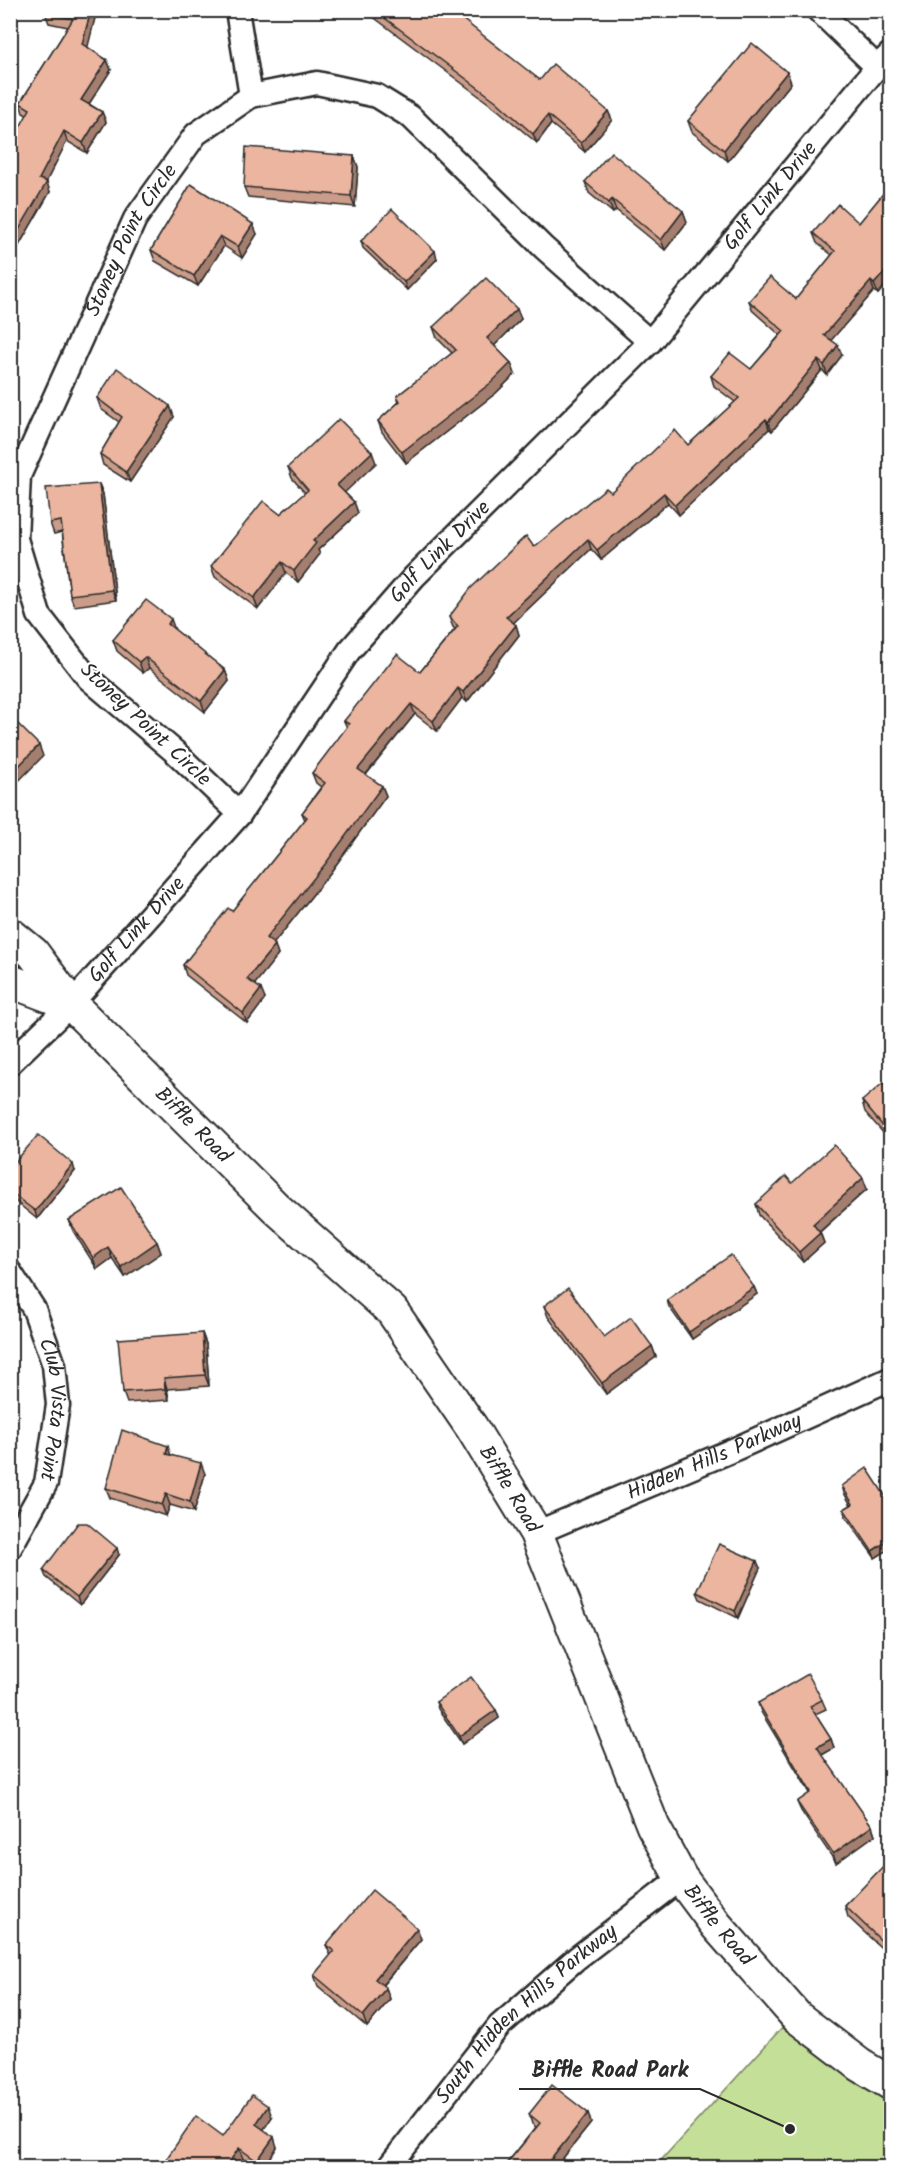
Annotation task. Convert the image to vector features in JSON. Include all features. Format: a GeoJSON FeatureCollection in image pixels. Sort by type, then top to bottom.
{"type":"FeatureCollection","features":[{"type":"Feature","properties":{"kind":"street"},"geometry":{"type":"LineString","coordinates":[[237,10],[251,96]]}},
{"type":"Feature","properties":{"kind":"street"},"geometry":{"type":"LineString","coordinates":[[819,10],[884,60]]}},
{"type":"Feature","properties":{"kind":"street","name":"Golf Link Drive"},"geometry":{"type":"LineString","coordinates":[[10,1063],[71,1004],[240,814],[349,651],[414,577],[650,342],[884,60]]}},
{"type":"Feature","properties":{"kind":"street","name":"Stoney Point Circle"},"geometry":{"type":"LineString","coordinates":[[240,814],[175,752],[88,678],[39,615],[16,539],[19,476],[135,219],[196,134],[251,96],[317,84],[377,96],[411,117],[544,248],[650,342]]}},
{"type":"Feature","properties":{"kind":"street"},"geometry":{"type":"LineString","coordinates":[[10,934],[33,953],[71,1004]]}},
{"type":"Feature","properties":{"kind":"street","name":"Biffle Road"},"geometry":{"type":"LineString","coordinates":[[10,981],[71,1004],[276,1208],[392,1311],[472,1428],[536,1533],[652,1826],[681,1878],[716,1925],[798,2018],[860,2065],[891,2083]]}},
{"type":"Feature","properties":{"kind":"street","name":"Club Vista Point"},"geometry":{"type":"LineString","coordinates":[[10,1272],[34,1309],[54,1365],[58,1405],[46,1483],[10,1548]]}},
{"type":"Feature","properties":{"kind":"street","name":"Hidden Hills Parkway"},"geometry":{"type":"LineString","coordinates":[[536,1533],[733,1450],[891,1379]]}},
{"type":"Feature","properties":{"kind":"street","name":"South Hidden Hills Parkway"},"geometry":{"type":"LineString","coordinates":[[388,2168],[499,2026],[577,1958],[681,1878]]}},
{"type":"Feature","properties":{"kind":"green space"},"geometry":{"type":"Polygon","coordinates":[[[787,2022],[890,2090],[890,2167],[654,2168],[787,2022]]]}},
{"type":"Feature","properties":{"kind":"building"},"geometry":{"type":"Polygon","coordinates":[[[45,10],[91,10],[82,44],[107,60],[81,100],[102,112],[83,143],[64,131],[39,179],[47,182],[10,245],[10,145],[30,109],[20,103],[73,19],[45,13],[45,10]]]}},
{"type":"Feature","properties":{"kind":"building"},"geometry":{"type":"Polygon","coordinates":[[[374,10],[439,10],[447,17],[452,11],[540,80],[553,64],[608,111],[581,143],[548,115],[533,134],[496,101],[374,10]]]}},
{"type":"Feature","properties":{"kind":"building"},"geometry":{"type":"Polygon","coordinates":[[[752,43],[787,72],[724,150],[688,121],[752,43]]]}},
{"type":"Feature","properties":{"kind":"building"},"geometry":{"type":"Polygon","coordinates":[[[246,147],[354,156],[351,196],[244,187],[246,147]]]}},
{"type":"Feature","properties":{"kind":"building"},"geometry":{"type":"Polygon","coordinates":[[[611,152],[683,211],[661,240],[612,199],[609,203],[585,182],[611,152]]]}},
{"type":"Feature","properties":{"kind":"building"},"geometry":{"type":"Polygon","coordinates":[[[191,184],[253,224],[238,247],[220,236],[194,276],[151,250],[191,184]]]}},
{"type":"Feature","properties":{"kind":"building"},"geometry":{"type":"Polygon","coordinates":[[[891,184],[891,265],[874,284],[871,281],[824,335],[838,345],[824,365],[818,360],[768,422],[766,419],[675,505],[664,493],[597,550],[588,539],[506,617],[516,625],[463,692],[458,688],[433,721],[411,704],[358,769],[382,786],[326,863],[266,938],[275,945],[247,979],[261,989],[243,1013],[183,965],[228,908],[232,911],[307,817],[302,813],[325,783],[312,773],[349,724],[344,721],[397,654],[420,672],[458,626],[449,617],[471,588],[526,536],[534,547],[606,488],[611,492],[675,430],[688,445],[739,398],[711,376],[730,353],[751,369],[784,331],[749,301],[770,277],[796,299],[835,251],[813,233],[838,204],[859,223],[891,184]]]}},
{"type":"Feature","properties":{"kind":"building"},"geometry":{"type":"Polygon","coordinates":[[[392,209],[435,251],[404,282],[361,241],[392,209]]]}},
{"type":"Feature","properties":{"kind":"building"},"geometry":{"type":"Polygon","coordinates":[[[486,278],[517,309],[487,338],[511,363],[492,382],[402,452],[378,421],[400,401],[397,396],[456,350],[433,327],[486,278]]]}},
{"type":"Feature","properties":{"kind":"building"},"geometry":{"type":"Polygon","coordinates":[[[117,368],[170,406],[126,472],[100,454],[122,417],[97,398],[117,368]]]}},
{"type":"Feature","properties":{"kind":"building"},"geometry":{"type":"Polygon","coordinates":[[[339,419],[372,452],[337,485],[354,502],[313,541],[316,543],[294,571],[282,562],[254,598],[211,566],[263,501],[280,514],[308,490],[288,467],[339,419]]]}},
{"type":"Feature","properties":{"kind":"building"},"geometry":{"type":"Polygon","coordinates":[[[99,484],[112,590],[70,595],[61,521],[50,523],[46,488],[99,484]]]}},
{"type":"Feature","properties":{"kind":"building"},"geometry":{"type":"Polygon","coordinates":[[[146,600],[171,619],[168,624],[225,670],[201,701],[145,657],[139,662],[113,640],[146,600]]]}},
{"type":"Feature","properties":{"kind":"building"},"geometry":{"type":"Polygon","coordinates":[[[10,716],[39,745],[10,775],[10,716]]]}},
{"type":"Feature","properties":{"kind":"building"},"geometry":{"type":"Polygon","coordinates":[[[883,1083],[891,1092],[891,1136],[862,1101],[883,1083]]]}},
{"type":"Feature","properties":{"kind":"building"},"geometry":{"type":"Polygon","coordinates":[[[38,1135],[73,1164],[35,1211],[10,1192],[10,1168],[38,1135]]]}},
{"type":"Feature","properties":{"kind":"building"},"geometry":{"type":"Polygon","coordinates":[[[834,1145],[863,1178],[813,1224],[820,1233],[799,1252],[756,1204],[786,1176],[792,1183],[834,1145]]]}},
{"type":"Feature","properties":{"kind":"building"},"geometry":{"type":"Polygon","coordinates":[[[121,1187],[157,1242],[121,1267],[108,1247],[93,1258],[69,1220],[121,1187]]]}},
{"type":"Feature","properties":{"kind":"building"},"geometry":{"type":"Polygon","coordinates":[[[731,1255],[754,1287],[689,1332],[667,1300],[731,1255]]]}},
{"type":"Feature","properties":{"kind":"building"},"geometry":{"type":"Polygon","coordinates":[[[568,1288],[604,1337],[631,1317],[652,1346],[602,1383],[544,1306],[568,1288]]]}},
{"type":"Feature","properties":{"kind":"building"},"geometry":{"type":"Polygon","coordinates":[[[202,1333],[205,1375],[164,1378],[165,1389],[123,1392],[118,1339],[202,1333]]]}},
{"type":"Feature","properties":{"kind":"building"},"geometry":{"type":"Polygon","coordinates":[[[122,1430],[168,1446],[166,1454],[201,1463],[190,1502],[166,1494],[162,1505],[106,1488],[122,1430]]]}},
{"type":"Feature","properties":{"kind":"building"},"geometry":{"type":"Polygon","coordinates":[[[867,1468],[891,1505],[891,1539],[872,1551],[844,1509],[853,1504],[842,1486],[867,1468]]]}},
{"type":"Feature","properties":{"kind":"building"},"geometry":{"type":"Polygon","coordinates":[[[78,1523],[87,1523],[117,1548],[77,1597],[43,1570],[78,1523]]]}},
{"type":"Feature","properties":{"kind":"building"},"geometry":{"type":"Polygon","coordinates":[[[719,1544],[757,1561],[735,1611],[697,1592],[719,1544]]]}},
{"type":"Feature","properties":{"kind":"building"},"geometry":{"type":"Polygon","coordinates":[[[808,1674],[822,1700],[810,1706],[831,1739],[817,1747],[872,1826],[833,1854],[797,1802],[811,1792],[758,1703],[808,1674]]]}},
{"type":"Feature","properties":{"kind":"building"},"geometry":{"type":"Polygon","coordinates":[[[471,1677],[496,1710],[459,1736],[436,1702],[471,1677]]]}},
{"type":"Feature","properties":{"kind":"building"},"geometry":{"type":"Polygon","coordinates":[[[891,1859],[891,1950],[845,1906],[891,1859]]]}},
{"type":"Feature","properties":{"kind":"building"},"geometry":{"type":"Polygon","coordinates":[[[372,1890],[417,1928],[375,1979],[386,1988],[363,2016],[314,1975],[334,1951],[326,1945],[372,1890]]]}},
{"type":"Feature","properties":{"kind":"building"},"geometry":{"type":"Polygon","coordinates":[[[552,2085],[588,2113],[544,2168],[535,2162],[532,2168],[503,2168],[540,2123],[529,2114],[552,2085]]]}},
{"type":"Feature","properties":{"kind":"building"},"geometry":{"type":"Polygon","coordinates":[[[252,2095],[268,2106],[256,2124],[274,2137],[257,2161],[239,2148],[225,2168],[160,2168],[196,2116],[223,2136],[252,2095]]]}},
{"type":"Feature","properties":{"kind":"building"},"geometry":{"type":"Polygon","coordinates":[[[486,2163],[492,2168],[482,2168],[486,2163]]]}},
{"type":"Feature","properties":{"kind":"place","name":"Biffle Road Park"},"geometry":{"type":"Point","coordinates":[790,2129]}}]}
